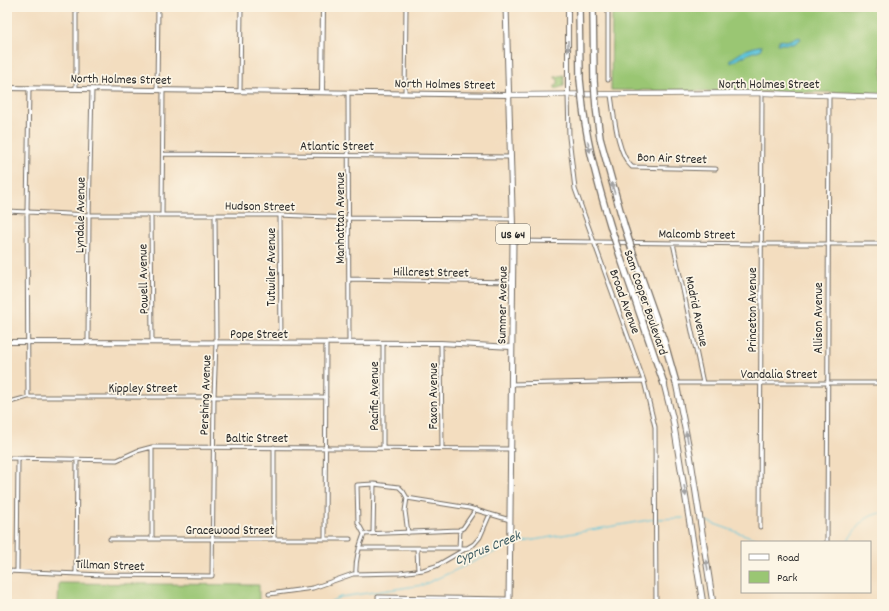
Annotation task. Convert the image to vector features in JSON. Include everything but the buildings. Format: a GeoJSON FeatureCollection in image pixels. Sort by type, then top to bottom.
{"type":"FeatureCollection","features":[{"type":"Feature","properties":{"kind":"highway","name":"Sam Cooper Boulevard"},"geometry":{"type":"LineString","coordinates":[[579,7],[580,79],[587,141],[595,176],[611,228],[664,384]]}},
{"type":"Feature","properties":{"kind":"highway","name":"Sam Cooper Boulevard"},"geometry":{"type":"LineString","coordinates":[[593,7],[594,81],[600,138],[624,225],[665,344],[676,383]]}},
{"type":"Feature","properties":{"kind":"main road","name":"Summer Avenue"},"geometry":{"type":"LineString","coordinates":[[506,7],[513,241],[509,601]]}},
{"type":"Feature","properties":{"kind":"main road","name":"North Holmes Street"},"geometry":{"type":"LineString","coordinates":[[509,95],[762,93],[829,94],[882,97]]}},
{"type":"Feature","properties":{"kind":"main road","name":"Sam Cooper Boulevard"},"geometry":{"type":"LineString","coordinates":[[676,383],[690,454],[713,604]]}},
{"type":"Feature","properties":{"kind":"main road","name":"Sam Cooper Boulevard"},"geometry":{"type":"LineString","coordinates":[[664,384],[673,420],[703,604]]}},
{"type":"Feature","properties":{"kind":"street"},"geometry":{"type":"LineString","coordinates":[[76,7],[76,88]]}},
{"type":"Feature","properties":{"kind":"street"},"geometry":{"type":"LineString","coordinates":[[157,89],[158,7]]}},
{"type":"Feature","properties":{"kind":"street"},"geometry":{"type":"LineString","coordinates":[[240,90],[241,7]]}},
{"type":"Feature","properties":{"kind":"street"},"geometry":{"type":"LineString","coordinates":[[322,92],[323,7]]}},
{"type":"Feature","properties":{"kind":"street"},"geometry":{"type":"LineString","coordinates":[[405,93],[406,7]]}},
{"type":"Feature","properties":{"kind":"street","name":"Broad Avenue"},"geometry":{"type":"LineString","coordinates":[[568,7],[569,137],[575,189],[644,382],[655,427],[656,604]]}},
{"type":"Feature","properties":{"kind":"street"},"geometry":{"type":"LineString","coordinates":[[608,7],[608,80]]}},
{"type":"Feature","properties":{"kind":"street","name":"North Holmes Street"},"geometry":{"type":"LineString","coordinates":[[7,88],[240,90],[509,95]]}},
{"type":"Feature","properties":{"kind":"street"},"geometry":{"type":"LineString","coordinates":[[28,397],[27,211],[29,88]]}},
{"type":"Feature","properties":{"kind":"street","name":"Lyndale Avenue"},"geometry":{"type":"LineString","coordinates":[[88,343],[92,88]]}},
{"type":"Feature","properties":{"kind":"street"},"geometry":{"type":"LineString","coordinates":[[162,215],[163,90]]}},
{"type":"Feature","properties":{"kind":"street","name":"Manhattan Avenue"},"geometry":{"type":"LineString","coordinates":[[348,92],[349,343]]}},
{"type":"Feature","properties":{"kind":"street","name":"Princeton Avenue"},"geometry":{"type":"LineString","coordinates":[[760,527],[762,93]]}},
{"type":"Feature","properties":{"kind":"street","name":"Allison Avenue"},"geometry":{"type":"LineString","coordinates":[[827,541],[829,94]]}},
{"type":"Feature","properties":{"kind":"street","name":"Bon Air Street"},"geometry":{"type":"LineString","coordinates":[[611,95],[619,139],[626,162],[632,167],[716,169]]}},
{"type":"Feature","properties":{"kind":"street","name":"Atlantic Street"},"geometry":{"type":"LineString","coordinates":[[163,154],[511,157]]}},
{"type":"Feature","properties":{"kind":"street","name":"Hudson Street"},"geometry":{"type":"LineString","coordinates":[[7,211],[89,215],[280,215],[349,218],[512,219]]}},
{"type":"Feature","properties":{"kind":"street","name":"Powell Avenue"},"geometry":{"type":"LineString","coordinates":[[151,215],[152,342]]}},
{"type":"Feature","properties":{"kind":"street","name":"Pershing Avenue"},"geometry":{"type":"LineString","coordinates":[[212,576],[216,343],[215,215]]}},
{"type":"Feature","properties":{"kind":"street","name":"Tutwiler Avenue"},"geometry":{"type":"LineString","coordinates":[[280,215],[281,342]]}},
{"type":"Feature","properties":{"kind":"street","name":"Malcomb Street"},"geometry":{"type":"LineString","coordinates":[[513,241],[882,244]]}},
{"type":"Feature","properties":{"kind":"street","name":"Madrid Avenue"},"geometry":{"type":"LineString","coordinates":[[673,243],[703,383]]}},
{"type":"Feature","properties":{"kind":"street","name":"Hillcrest Street"},"geometry":{"type":"LineString","coordinates":[[349,279],[512,282]]}},
{"type":"Feature","properties":{"kind":"street","name":"Pope Street"},"geometry":{"type":"LineString","coordinates":[[7,342],[441,343],[511,347]]}},
{"type":"Feature","properties":{"kind":"street"},"geometry":{"type":"LineString","coordinates":[[325,539],[326,343]]}},
{"type":"Feature","properties":{"kind":"street","name":"Pacific Avenue"},"geometry":{"type":"LineString","coordinates":[[383,343],[383,448]]}},
{"type":"Feature","properties":{"kind":"street","name":"Faxon Avenue"},"geometry":{"type":"LineString","coordinates":[[441,343],[442,449]]}},
{"type":"Feature","properties":{"kind":"street"},"geometry":{"type":"LineString","coordinates":[[511,384],[644,382]]}},
{"type":"Feature","properties":{"kind":"street","name":"Vandalia Street"},"geometry":{"type":"LineString","coordinates":[[676,383],[882,383]]}},
{"type":"Feature","properties":{"kind":"street","name":"Kippley Street"},"geometry":{"type":"LineString","coordinates":[[10,402],[28,397],[326,397]]}},
{"type":"Feature","properties":{"kind":"street"},"geometry":{"type":"LineString","coordinates":[[152,447],[152,539]]}},
{"type":"Feature","properties":{"kind":"street","name":"Baltic Street"},"geometry":{"type":"LineString","coordinates":[[7,458],[117,460],[137,451],[152,447],[510,449]]}},
{"type":"Feature","properties":{"kind":"street"},"geometry":{"type":"LineString","coordinates":[[274,447],[274,539]]}},
{"type":"Feature","properties":{"kind":"street"},"geometry":{"type":"LineString","coordinates":[[18,458],[18,571]]}},
{"type":"Feature","properties":{"kind":"street"},"geometry":{"type":"LineString","coordinates":[[76,574],[77,460]]}},
{"type":"Feature","properties":{"kind":"street"},"geometry":{"type":"LineString","coordinates":[[374,484],[374,533]]}},
{"type":"Feature","properties":{"kind":"street"},"geometry":{"type":"LineString","coordinates":[[356,574],[355,565],[364,534],[358,523],[357,485],[374,484],[399,487],[406,498],[405,512],[408,533]]}},
{"type":"Feature","properties":{"kind":"street"},"geometry":{"type":"LineString","coordinates":[[406,498],[476,509],[510,520]]}},
{"type":"Feature","properties":{"kind":"street"},"geometry":{"type":"LineString","coordinates":[[459,548],[460,529],[476,509]]}},
{"type":"Feature","properties":{"kind":"street"},"geometry":{"type":"LineString","coordinates":[[269,594],[313,588],[356,574],[418,571],[436,566],[469,548],[480,537],[490,514]]}},
{"type":"Feature","properties":{"kind":"street"},"geometry":{"type":"LineString","coordinates":[[364,534],[443,532],[460,529]]}},
{"type":"Feature","properties":{"kind":"street","name":"Gracewood Street"},"geometry":{"type":"LineString","coordinates":[[110,539],[350,539]]}},
{"type":"Feature","properties":{"kind":"street"},"geometry":{"type":"LineString","coordinates":[[359,548],[469,548]]}},
{"type":"Feature","properties":{"kind":"street"},"geometry":{"type":"LineString","coordinates":[[417,548],[418,571]]}},
{"type":"Feature","properties":{"kind":"street","name":"Tillman Street"},"geometry":{"type":"LineString","coordinates":[[7,571],[76,574],[212,576]]}},
{"type":"Feature","properties":{"kind":"street"},"geometry":{"type":"LineString","coordinates":[[378,604],[378,597],[509,601]]}},
{"type":"Feature","properties":{"kind":"green space"},"geometry":{"type":"Polygon","coordinates":[[[612,7],[882,7],[882,93],[611,90],[612,7]]]}},
{"type":"Feature","properties":{"kind":"green space"},"geometry":{"type":"Polygon","coordinates":[[[564,75],[564,86],[555,89],[555,86],[558,85],[558,79],[555,77],[564,75]]]}},
{"type":"Feature","properties":{"kind":"green space"},"geometry":{"type":"Polygon","coordinates":[[[59,583],[259,585],[259,604],[58,604],[59,583]]]}},
{"type":"Feature","properties":{"kind":"water"},"geometry":{"type":"Polygon","coordinates":[[[800,37],[801,39],[794,44],[777,44],[779,40],[786,41],[800,37]]]}},
{"type":"Feature","properties":{"kind":"water"},"geometry":{"type":"Polygon","coordinates":[[[762,46],[760,50],[750,53],[731,63],[730,60],[745,50],[762,46]]]}},
{"type":"Feature","properties":{"kind":"waterway"},"geometry":{"type":"LineString","coordinates":[[848,541],[857,527],[865,519],[882,513]]}},
{"type":"Feature","properties":{"kind":"waterway","name":"Cyprus Creek"},"geometry":{"type":"LineString","coordinates":[[657,519],[683,518]]}},
{"type":"Feature","properties":{"kind":"waterway","name":"Cyprus Creek"},"geometry":{"type":"LineString","coordinates":[[511,544],[654,519]]}},
{"type":"Feature","properties":{"kind":"waterway"},"geometry":{"type":"LineString","coordinates":[[706,521],[762,541]]}},
{"type":"Feature","properties":{"kind":"waterway","name":"Cyprus Creek"},"geometry":{"type":"LineString","coordinates":[[326,604],[340,597],[423,585],[508,546]]}}]}
